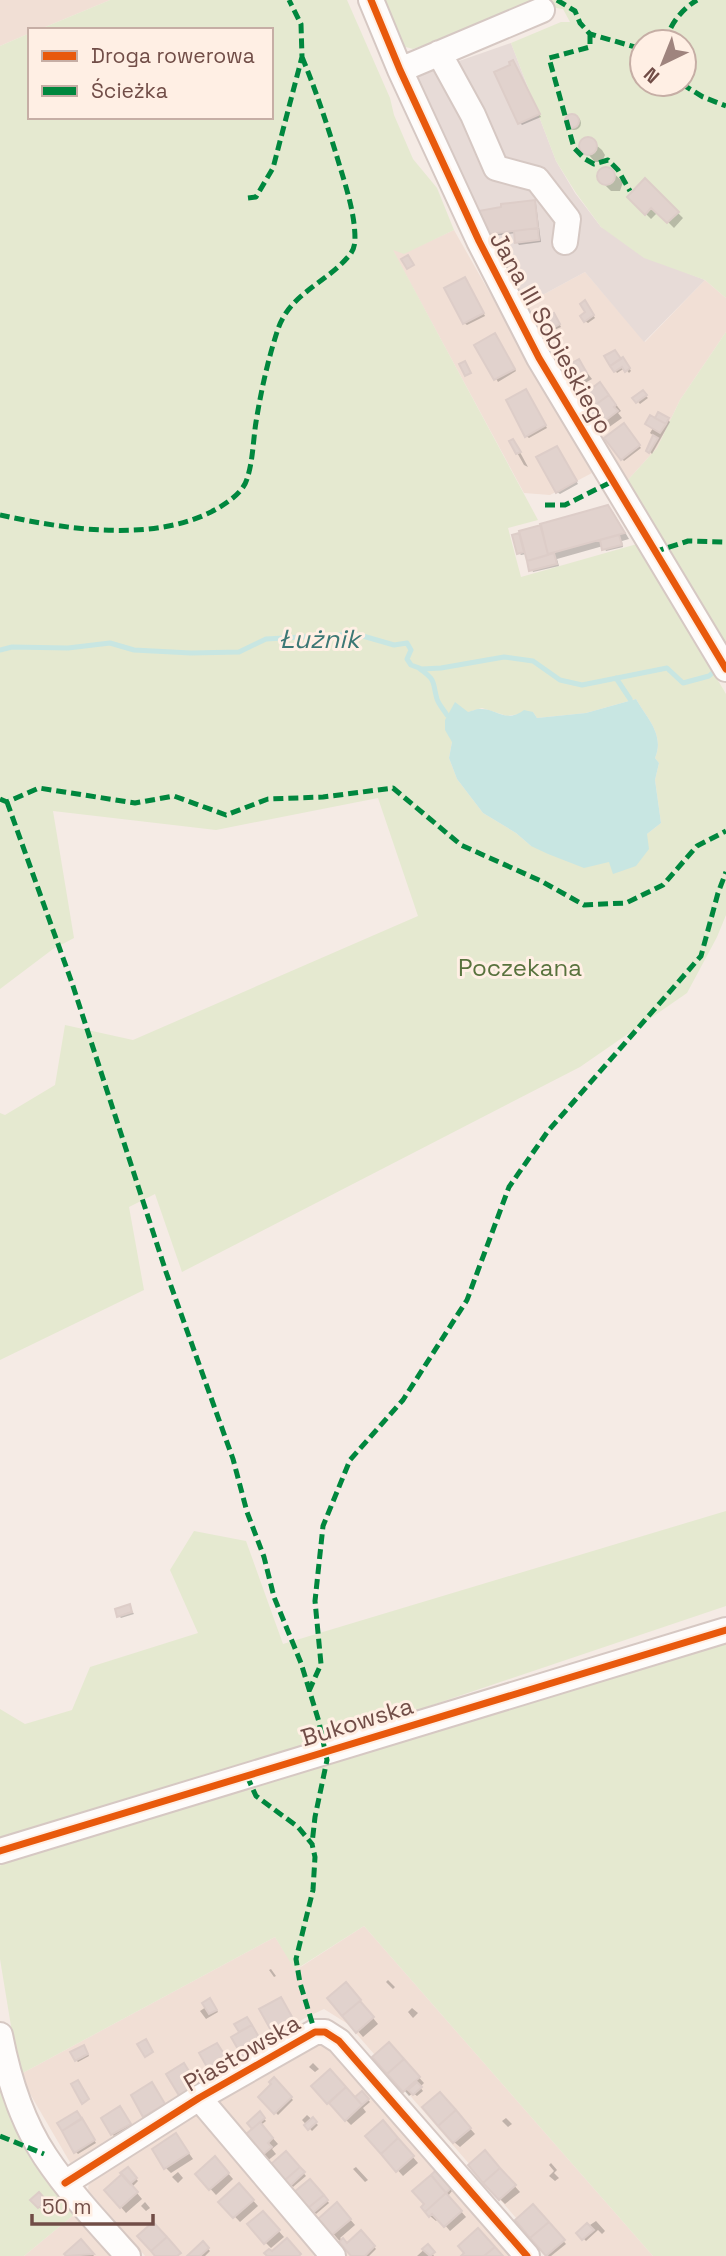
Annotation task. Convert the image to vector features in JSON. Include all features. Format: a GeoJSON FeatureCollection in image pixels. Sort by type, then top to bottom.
{"type":"FeatureCollection","features":[{"type":"Feature","properties":{"kind":"street","name":"Jana III Sobieskiego"},"geometry":{"type":"LineString","coordinates":[[371,0],[479,241],[539,358],[726,669]]}},
{"type":"Feature","properties":{"kind":"street"},"geometry":{"type":"LineString","coordinates":[[400,69],[542,10]]}},
{"type":"Feature","properties":{"kind":"street"},"geometry":{"type":"LineString","coordinates":[[439,53],[473,115],[496,168],[537,179],[568,219],[565,242]]}},
{"type":"Feature","properties":{"kind":"street","name":"Bukowska"},"geometry":{"type":"LineString","coordinates":[[0,1851],[726,1630]]}},
{"type":"Feature","properties":{"kind":"street","name":"Piastowska"},"geometry":{"type":"LineString","coordinates":[[65,2183],[199,2098],[316,2032],[325,2032],[338,2041],[527,2256]]}},
{"type":"Feature","properties":{"kind":"street"},"geometry":{"type":"LineString","coordinates":[[0,2035],[18,2102],[44,2154],[65,2183],[128,2256]]}},
{"type":"Feature","properties":{"kind":"street"},"geometry":{"type":"LineString","coordinates":[[199,2098],[225,2132],[333,2256]]}},
{"type":"Feature","properties":{"kind":"shaded area"},"geometry":{"type":"Polygon","coordinates":[[[0,0],[110,0],[43,28],[28,28],[28,34],[0,46],[0,0]]]}},
{"type":"Feature","properties":{"kind":"shaded area"},"geometry":{"type":"Polygon","coordinates":[[[511,43],[556,161],[575,193],[601,227],[682,271],[705,280],[644,342],[585,272],[524,305],[416,76],[511,43]]]}},
{"type":"Feature","properties":{"kind":"shaded area"},"geometry":{"type":"Polygon","coordinates":[[[454,230],[592,473],[550,495],[524,493],[392,249],[404,253],[454,230]]]}},
{"type":"Feature","properties":{"kind":"shaded area"},"geometry":{"type":"Polygon","coordinates":[[[585,272],[645,342],[705,280],[726,298],[726,332],[680,400],[657,448],[626,482],[553,364],[524,305],[585,272]]]}},
{"type":"Feature","properties":{"kind":"shaded area"},"geometry":{"type":"Polygon","coordinates":[[[364,1926],[653,2256],[549,2256],[348,2024],[324,2009],[305,2018],[71,2164],[19,2075],[275,1937],[296,1970],[364,1926]]]}},
{"type":"Feature","properties":{"kind":"shaded area"},"geometry":{"type":"Polygon","coordinates":[[[328,2037],[520,2256],[344,2256],[219,2112],[219,2095],[328,2037]]]}},
{"type":"Feature","properties":{"kind":"shaded area"},"geometry":{"type":"Polygon","coordinates":[[[189,2112],[201,2116],[321,2256],[145,2256],[88,2190],[90,2174],[189,2112]]]}},
{"type":"Feature","properties":{"kind":"shaded area"},"geometry":{"type":"Polygon","coordinates":[[[76,2213],[115,2256],[24,2256],[76,2213]]]}},
{"type":"Feature","properties":{"kind":"green space","name":"Poczekana"},"geometry":{"type":"Polygon","coordinates":[[[110,0],[347,0],[390,98],[394,115],[413,159],[437,188],[454,230],[404,254],[393,250],[538,520],[508,528],[521,577],[637,544],[726,694],[726,915],[687,993],[580,1067],[182,1272],[155,1194],[129,1207],[144,1290],[0,1360],[0,1113],[5,1115],[55,1085],[65,1025],[133,1040],[418,916],[378,798],[216,830],[53,811],[74,938],[53,949],[0,989],[0,46],[28,34],[28,119],[273,119],[273,28],[43,28],[110,0]],[[636,699],[586,713],[537,718],[533,712],[507,716],[482,708],[468,712],[452,742],[449,758],[457,779],[483,813],[516,833],[531,846],[647,834],[661,823],[655,780],[659,763],[655,758],[658,742],[636,699]]]}},
{"type":"Feature","properties":{"kind":"green space"},"geometry":{"type":"Polygon","coordinates":[[[384,0],[726,0],[726,298],[705,280],[644,258],[601,227],[556,161],[511,43],[561,22],[570,22],[563,9],[536,5],[413,49],[402,46],[384,0]]]}},
{"type":"Feature","properties":{"kind":"green space"},"geometry":{"type":"Polygon","coordinates":[[[726,332],[726,649],[626,482],[657,448],[680,400],[726,332]]]}},
{"type":"Feature","properties":{"kind":"green space"},"geometry":{"type":"Polygon","coordinates":[[[726,1511],[726,1606],[216,1778],[0,1844],[0,1709],[25,1724],[72,1710],[90,1667],[198,1633],[170,1570],[194,1531],[246,1541],[283,1644],[726,1511]]]}},
{"type":"Feature","properties":{"kind":"green space"},"geometry":{"type":"Polygon","coordinates":[[[726,1641],[726,2256],[653,2256],[364,1926],[295,1970],[275,1937],[19,2075],[0,1959],[2,1863],[726,1641]]]}},
{"type":"Feature","properties":{"kind":"green space"},"geometry":{"type":"Polygon","coordinates":[[[0,2075],[28,2151],[48,2184],[76,2213],[24,2256],[0,2256],[0,2075]]]}},
{"type":"Feature","properties":{"kind":"water"},"geometry":{"type":"Polygon","coordinates":[[[636,699],[658,742],[655,758],[659,763],[655,780],[661,823],[647,834],[649,849],[636,866],[613,874],[609,862],[584,868],[548,854],[531,846],[516,833],[483,813],[457,779],[449,758],[452,742],[445,730],[445,720],[455,702],[468,712],[486,709],[512,716],[524,710],[533,712],[537,718],[586,713],[636,699]]]}},
{"type":"Feature","properties":{"kind":"building"},"geometry":{"type":"Polygon","coordinates":[[[513,60],[540,114],[518,124],[494,72],[510,65],[509,62],[513,60]]]}},
{"type":"Feature","properties":{"kind":"building"},"geometry":{"type":"Polygon","coordinates":[[[569,114],[575,114],[579,121],[575,128],[569,128],[565,124],[565,118],[569,114]]]}},
{"type":"Feature","properties":{"kind":"building"},"geometry":{"type":"Polygon","coordinates":[[[588,137],[594,140],[597,146],[594,152],[588,155],[582,152],[579,146],[582,140],[588,137]]]}},
{"type":"Feature","properties":{"kind":"building"},"geometry":{"type":"Polygon","coordinates":[[[606,167],[612,170],[615,176],[612,182],[606,185],[600,182],[597,176],[600,170],[606,167]]]}},
{"type":"Feature","properties":{"kind":"building"},"geometry":{"type":"Polygon","coordinates":[[[645,178],[679,212],[667,223],[651,208],[645,215],[627,197],[645,178]]]}},
{"type":"Feature","properties":{"kind":"building"},"geometry":{"type":"Polygon","coordinates":[[[535,200],[538,228],[490,234],[479,211],[501,207],[501,204],[535,200]]]}},
{"type":"Feature","properties":{"kind":"building"},"geometry":{"type":"Polygon","coordinates":[[[538,228],[539,240],[515,243],[514,231],[538,228]]]}},
{"type":"Feature","properties":{"kind":"building"},"geometry":{"type":"Polygon","coordinates":[[[408,255],[414,265],[407,269],[401,259],[408,255]]]}},
{"type":"Feature","properties":{"kind":"building"},"geometry":{"type":"Polygon","coordinates":[[[465,277],[484,313],[463,324],[444,288],[465,277]]]}},
{"type":"Feature","properties":{"kind":"building"},"geometry":{"type":"Polygon","coordinates":[[[585,300],[594,315],[584,322],[580,316],[585,312],[580,304],[585,300]]]}},
{"type":"Feature","properties":{"kind":"building"},"geometry":{"type":"Polygon","coordinates":[[[554,313],[560,324],[551,329],[553,333],[544,337],[536,322],[554,313]]]}},
{"type":"Feature","properties":{"kind":"building"},"geometry":{"type":"Polygon","coordinates":[[[495,333],[515,369],[494,380],[474,345],[495,333]]]}},
{"type":"Feature","properties":{"kind":"building"},"geometry":{"type":"Polygon","coordinates":[[[615,350],[621,359],[610,366],[604,356],[615,350]]]}},
{"type":"Feature","properties":{"kind":"building"},"geometry":{"type":"Polygon","coordinates":[[[623,357],[630,368],[625,372],[622,367],[614,372],[610,366],[623,357]]]}},
{"type":"Feature","properties":{"kind":"building"},"geometry":{"type":"Polygon","coordinates":[[[579,359],[587,373],[571,382],[563,368],[579,359]]]}},
{"type":"Feature","properties":{"kind":"building"},"geometry":{"type":"Polygon","coordinates":[[[465,361],[471,373],[465,376],[459,364],[465,361]]]}},
{"type":"Feature","properties":{"kind":"building"},"geometry":{"type":"Polygon","coordinates":[[[600,382],[609,395],[588,410],[579,398],[600,382]]]}},
{"type":"Feature","properties":{"kind":"building"},"geometry":{"type":"Polygon","coordinates":[[[526,389],[546,425],[525,437],[506,400],[526,389]]]}},
{"type":"Feature","properties":{"kind":"building"},"geometry":{"type":"Polygon","coordinates":[[[643,390],[647,395],[636,403],[632,398],[643,390]]]}},
{"type":"Feature","properties":{"kind":"building"},"geometry":{"type":"Polygon","coordinates":[[[609,395],[618,411],[598,426],[587,411],[609,395]]]}},
{"type":"Feature","properties":{"kind":"building"},"geometry":{"type":"Polygon","coordinates":[[[658,412],[669,418],[666,424],[655,418],[658,412]]]}},
{"type":"Feature","properties":{"kind":"building"},"geometry":{"type":"Polygon","coordinates":[[[650,415],[666,424],[660,433],[645,424],[650,415]]]}},
{"type":"Feature","properties":{"kind":"building"},"geometry":{"type":"Polygon","coordinates":[[[624,423],[640,445],[621,460],[604,438],[624,423]]]}},
{"type":"Feature","properties":{"kind":"building"},"geometry":{"type":"Polygon","coordinates":[[[653,435],[658,438],[649,453],[646,451],[653,435]]]}},
{"type":"Feature","properties":{"kind":"building"},"geometry":{"type":"Polygon","coordinates":[[[513,439],[521,452],[516,454],[509,441],[513,439]]]}},
{"type":"Feature","properties":{"kind":"building"},"geometry":{"type":"Polygon","coordinates":[[[557,446],[577,481],[556,493],[536,457],[557,446]]]}},
{"type":"Feature","properties":{"kind":"building"},"geometry":{"type":"Polygon","coordinates":[[[608,505],[625,533],[548,554],[540,524],[608,505]]]}},
{"type":"Feature","properties":{"kind":"building"},"geometry":{"type":"Polygon","coordinates":[[[541,525],[548,555],[527,561],[519,531],[541,525]]]}},
{"type":"Feature","properties":{"kind":"building"},"geometry":{"type":"Polygon","coordinates":[[[519,533],[524,552],[517,554],[512,535],[519,533]]]}},
{"type":"Feature","properties":{"kind":"building"},"geometry":{"type":"Polygon","coordinates":[[[619,535],[622,545],[602,550],[600,540],[619,535]]]}},
{"type":"Feature","properties":{"kind":"building"},"geometry":{"type":"Polygon","coordinates":[[[554,553],[557,564],[529,571],[527,561],[554,553]]]}},
{"type":"Feature","properties":{"kind":"building"},"geometry":{"type":"Polygon","coordinates":[[[130,1604],[132,1612],[117,1617],[115,1609],[130,1604]]]}},
{"type":"Feature","properties":{"kind":"building"},"geometry":{"type":"Polygon","coordinates":[[[346,1982],[361,2000],[342,2016],[327,1998],[346,1982]]]}},
{"type":"Feature","properties":{"kind":"building"},"geometry":{"type":"Polygon","coordinates":[[[281,1997],[295,2022],[281,2029],[284,2034],[279,2037],[276,2032],[273,2034],[259,2009],[281,1997]]]}},
{"type":"Feature","properties":{"kind":"building"},"geometry":{"type":"Polygon","coordinates":[[[210,1998],[217,2010],[209,2014],[202,2003],[210,1998]]]}},
{"type":"Feature","properties":{"kind":"building"},"geometry":{"type":"Polygon","coordinates":[[[360,2001],[374,2017],[356,2033],[342,2016],[360,2001]]]}},
{"type":"Feature","properties":{"kind":"building"},"geometry":{"type":"Polygon","coordinates":[[[247,2017],[252,2025],[239,2032],[234,2024],[247,2017]]]}},
{"type":"Feature","properties":{"kind":"building"},"geometry":{"type":"Polygon","coordinates":[[[252,2025],[264,2046],[243,2058],[231,2037],[252,2025]]]}},
{"type":"Feature","properties":{"kind":"building"},"geometry":{"type":"Polygon","coordinates":[[[146,2039],[153,2052],[145,2057],[137,2044],[146,2039]]]}},
{"type":"Feature","properties":{"kind":"building"},"geometry":{"type":"Polygon","coordinates":[[[389,2042],[404,2059],[387,2074],[372,2057],[389,2042]]]}},
{"type":"Feature","properties":{"kind":"building"},"geometry":{"type":"Polygon","coordinates":[[[217,2043],[231,2065],[212,2076],[199,2053],[217,2043]]]}},
{"type":"Feature","properties":{"kind":"building"},"geometry":{"type":"Polygon","coordinates":[[[84,2045],[88,2054],[75,2061],[70,2052],[84,2045]]]}},
{"type":"Feature","properties":{"kind":"building"},"geometry":{"type":"Polygon","coordinates":[[[404,2059],[420,2077],[403,2092],[387,2074],[404,2059]]]}},
{"type":"Feature","properties":{"kind":"building"},"geometry":{"type":"Polygon","coordinates":[[[184,2063],[198,2086],[180,2097],[166,2074],[184,2063]]]}},
{"type":"Feature","properties":{"kind":"building"},"geometry":{"type":"Polygon","coordinates":[[[330,2069],[346,2087],[327,2104],[311,2086],[330,2069]]]}},
{"type":"Feature","properties":{"kind":"building"},"geometry":{"type":"Polygon","coordinates":[[[274,2077],[292,2097],[274,2114],[258,2097],[274,2077]]]}},
{"type":"Feature","properties":{"kind":"building"},"geometry":{"type":"Polygon","coordinates":[[[78,2080],[89,2099],[82,2104],[71,2084],[78,2080]]]}},
{"type":"Feature","properties":{"kind":"building"},"geometry":{"type":"Polygon","coordinates":[[[152,2082],[165,2104],[143,2117],[131,2095],[152,2082]]]}},
{"type":"Feature","properties":{"kind":"building"},"geometry":{"type":"Polygon","coordinates":[[[417,2082],[422,2087],[413,2095],[408,2090],[417,2082]]]}},
{"type":"Feature","properties":{"kind":"building"},"geometry":{"type":"Polygon","coordinates":[[[346,2087],[362,2105],[345,2121],[329,2103],[346,2087]]]}},
{"type":"Feature","properties":{"kind":"building"},"geometry":{"type":"Polygon","coordinates":[[[362,2091],[369,2099],[362,2105],[355,2097],[362,2091]]]}},
{"type":"Feature","properties":{"kind":"building"},"geometry":{"type":"Polygon","coordinates":[[[440,2092],[456,2110],[438,2126],[422,2107],[440,2092]]]}},
{"type":"Feature","properties":{"kind":"building"},"geometry":{"type":"Polygon","coordinates":[[[120,2106],[131,2124],[111,2135],[101,2118],[120,2106]]]}},
{"type":"Feature","properties":{"kind":"building"},"geometry":{"type":"Polygon","coordinates":[[[456,2110],[471,2128],[453,2143],[438,2126],[456,2110]]]}},
{"type":"Feature","properties":{"kind":"building"},"geometry":{"type":"Polygon","coordinates":[[[77,2111],[82,2119],[62,2131],[57,2123],[77,2111]]]}},
{"type":"Feature","properties":{"kind":"building"},"geometry":{"type":"Polygon","coordinates":[[[260,2111],[265,2118],[252,2129],[247,2123],[260,2111]]]}},
{"type":"Feature","properties":{"kind":"building"},"geometry":{"type":"Polygon","coordinates":[[[313,2117],[317,2122],[308,2130],[304,2125],[313,2117]]]}},
{"type":"Feature","properties":{"kind":"building"},"geometry":{"type":"Polygon","coordinates":[[[82,2118],[95,2140],[74,2153],[62,2131],[82,2118]]]}},
{"type":"Feature","properties":{"kind":"building"},"geometry":{"type":"Polygon","coordinates":[[[383,2120],[398,2138],[381,2154],[365,2136],[383,2120]]]}},
{"type":"Feature","properties":{"kind":"building"},"geometry":{"type":"Polygon","coordinates":[[[260,2122],[273,2138],[268,2143],[272,2147],[259,2158],[245,2135],[260,2122]]]}},
{"type":"Feature","properties":{"kind":"building"},"geometry":{"type":"Polygon","coordinates":[[[176,2133],[189,2153],[164,2169],[152,2149],[176,2133]]]}},
{"type":"Feature","properties":{"kind":"building"},"geometry":{"type":"Polygon","coordinates":[[[398,2138],[414,2156],[396,2172],[381,2154],[398,2138]]]}},
{"type":"Feature","properties":{"kind":"building"},"geometry":{"type":"Polygon","coordinates":[[[485,2150],[500,2168],[483,2183],[468,2165],[485,2150]]]}},
{"type":"Feature","properties":{"kind":"building"},"geometry":{"type":"Polygon","coordinates":[[[286,2151],[300,2167],[285,2180],[271,2164],[286,2151]]]}},
{"type":"Feature","properties":{"kind":"building"},"geometry":{"type":"Polygon","coordinates":[[[215,2156],[229,2173],[209,2190],[195,2174],[215,2156]]]}},
{"type":"Feature","properties":{"kind":"building"},"geometry":{"type":"Polygon","coordinates":[[[128,2167],[137,2178],[130,2184],[120,2173],[128,2167]]]}},
{"type":"Feature","properties":{"kind":"building"},"geometry":{"type":"Polygon","coordinates":[[[300,2167],[305,2172],[290,2186],[285,2180],[300,2167]]]}},
{"type":"Feature","properties":{"kind":"building"},"geometry":{"type":"Polygon","coordinates":[[[500,2168],[516,2185],[499,2200],[483,2183],[500,2168]]]}},
{"type":"Feature","properties":{"kind":"building"},"geometry":{"type":"Polygon","coordinates":[[[436,2170],[451,2188],[446,2193],[431,2175],[436,2170]]]}},
{"type":"Feature","properties":{"kind":"building"},"geometry":{"type":"Polygon","coordinates":[[[122,2174],[138,2192],[120,2208],[104,2190],[122,2174]]]}},
{"type":"Feature","properties":{"kind":"building"},"geometry":{"type":"Polygon","coordinates":[[[431,2175],[446,2193],[425,2212],[421,2207],[424,2204],[412,2191],[431,2175]]]}},
{"type":"Feature","properties":{"kind":"building"},"geometry":{"type":"Polygon","coordinates":[[[310,2179],[324,2195],[308,2208],[294,2192],[310,2179]]]}},
{"type":"Feature","properties":{"kind":"building"},"geometry":{"type":"Polygon","coordinates":[[[239,2183],[254,2200],[233,2218],[218,2202],[239,2183]]]}},
{"type":"Feature","properties":{"kind":"building"},"geometry":{"type":"Polygon","coordinates":[[[39,2192],[47,2201],[38,2208],[30,2200],[39,2192]]]}},
{"type":"Feature","properties":{"kind":"building"},"geometry":{"type":"Polygon","coordinates":[[[446,2193],[462,2211],[444,2227],[432,2214],[429,2217],[425,2212],[446,2193]]]}},
{"type":"Feature","properties":{"kind":"building"},"geometry":{"type":"Polygon","coordinates":[[[324,2195],[328,2200],[313,2213],[308,2208],[324,2195]]]}},
{"type":"Feature","properties":{"kind":"building"},"geometry":{"type":"Polygon","coordinates":[[[337,2202],[351,2219],[332,2235],[318,2219],[337,2202]]]}},
{"type":"Feature","properties":{"kind":"building"},"geometry":{"type":"Polygon","coordinates":[[[533,2204],[549,2222],[530,2238],[515,2220],[533,2204]]]}},
{"type":"Feature","properties":{"kind":"building"},"geometry":{"type":"Polygon","coordinates":[[[263,2211],[280,2230],[264,2244],[247,2224],[263,2211]]]}},
{"type":"Feature","properties":{"kind":"building"},"geometry":{"type":"Polygon","coordinates":[[[153,2222],[167,2237],[151,2251],[137,2236],[153,2222]]]}},
{"type":"Feature","properties":{"kind":"building"},"geometry":{"type":"Polygon","coordinates":[[[549,2222],[565,2240],[546,2256],[530,2238],[549,2222]]]}},
{"type":"Feature","properties":{"kind":"building"},"geometry":{"type":"Polygon","coordinates":[[[587,2223],[594,2230],[582,2240],[576,2233],[587,2223]]]}},
{"type":"Feature","properties":{"kind":"building"},"geometry":{"type":"Polygon","coordinates":[[[478,2228],[495,2247],[484,2256],[461,2256],[464,2253],[458,2246],[478,2228]]]}},
{"type":"Feature","properties":{"kind":"building"},"geometry":{"type":"Polygon","coordinates":[[[361,2230],[375,2246],[365,2256],[351,2256],[339,2242],[343,2238],[347,2243],[361,2230]]]}},
{"type":"Feature","properties":{"kind":"building"},"geometry":{"type":"Polygon","coordinates":[[[167,2237],[181,2253],[177,2256],[155,2256],[151,2251],[167,2237]]]}},
{"type":"Feature","properties":{"kind":"building"},"geometry":{"type":"Polygon","coordinates":[[[287,2238],[301,2254],[299,2256],[267,2256],[264,2253],[269,2249],[272,2251],[287,2238]]]}},
{"type":"Feature","properties":{"kind":"building"},"geometry":{"type":"Polygon","coordinates":[[[81,2239],[94,2254],[64,2254],[81,2239]]]}},
{"type":"Feature","properties":{"kind":"building"},"geometry":{"type":"Polygon","coordinates":[[[203,2241],[209,2248],[200,2256],[187,2256],[203,2241]]]}},
{"type":"Feature","properties":{"kind":"building"},"geometry":{"type":"Polygon","coordinates":[[[428,2244],[435,2252],[430,2256],[422,2249],[428,2244]]]}},
{"type":"Feature","properties":{"kind":"building"},"geometry":{"type":"Polygon","coordinates":[[[495,2247],[503,2256],[484,2256],[495,2247]]]}},
{"type":"Feature","properties":{"kind":"waterway","name":"Łużnik"},"geometry":{"type":"LineString","coordinates":[[0,650],[12,647],[68,648],[110,643],[134,650],[239,652],[266,639],[356,634],[394,645],[407,643],[411,650],[407,659],[411,665],[422,669],[504,657],[533,661],[560,680],[582,685],[667,668],[683,683],[709,676],[718,668]]}},
{"type":"Feature","properties":{"kind":"waterway"},"geometry":{"type":"LineString","coordinates":[[420,669],[432,679],[438,701],[447,715]]}},
{"type":"Feature","properties":{"kind":"waterway"},"geometry":{"type":"LineString","coordinates":[[616,678],[630,699]]}},
{"type":"Feature","properties":{"kind":"marked path"},"geometry":{"type":"LineString","coordinates":[[248,198],[256,197],[273,168],[302,57],[301,24],[289,0]]}},
{"type":"Feature","properties":{"kind":"marked path"},"geometry":{"type":"LineString","coordinates":[[557,0],[575,11],[580,23],[590,34],[628,45]]}},
{"type":"Feature","properties":{"kind":"marked path"},"geometry":{"type":"LineString","coordinates":[[671,28],[686,8],[697,0]]}},
{"type":"Feature","properties":{"kind":"marked path"},"geometry":{"type":"LineString","coordinates":[[590,34],[590,47],[549,58],[574,148],[594,164],[608,160],[618,170],[630,191]]}},
{"type":"Feature","properties":{"kind":"marked path"},"geometry":{"type":"LineString","coordinates":[[0,515],[86,529],[146,529],[175,525],[202,516],[229,501],[244,486],[251,465],[265,375],[283,317],[299,298],[347,258],[355,242],[354,221],[345,185],[323,112],[302,57]]}},
{"type":"Feature","properties":{"kind":"marked path"},"geometry":{"type":"LineString","coordinates":[[698,94],[726,106]]}},
{"type":"Feature","properties":{"kind":"marked path"},"geometry":{"type":"LineString","coordinates":[[545,505],[565,505],[613,481]]}},
{"type":"Feature","properties":{"kind":"marked path"},"geometry":{"type":"LineString","coordinates":[[654,552],[688,541],[726,542]]}},
{"type":"Feature","properties":{"kind":"marked path"},"geometry":{"type":"LineString","coordinates":[[0,799],[7,802],[39,788],[135,803],[174,796],[226,815],[268,799],[323,797],[393,788],[461,845],[541,881],[584,905],[626,903],[663,885],[697,846],[726,831]]}},
{"type":"Feature","properties":{"kind":"marked path"},"geometry":{"type":"LineString","coordinates":[[7,802],[72,983],[166,1272],[233,1459],[274,1597],[301,1663],[319,1722],[327,1760],[312,1844]]}},
{"type":"Feature","properties":{"kind":"marked path"},"geometry":{"type":"LineString","coordinates":[[309,1691],[321,1664],[315,1601],[323,1526],[350,1460],[403,1400],[467,1300],[509,1187],[548,1131],[701,956],[726,872]]}},
{"type":"Feature","properties":{"kind":"marked path"},"geometry":{"type":"LineString","coordinates":[[247,1776],[256,1796],[298,1827],[312,1844],[315,1857],[313,1890],[296,1959],[300,1983],[315,2032]]}},
{"type":"Feature","properties":{"kind":"marked path"},"geometry":{"type":"LineString","coordinates":[[0,2136],[44,2154]]}},
{"type":"Feature","properties":{"kind":"cycle path"},"geometry":{"type":"LineString","coordinates":[[371,0],[400,70],[479,241],[539,358],[726,669]]}},
{"type":"Feature","properties":{"kind":"cycle path"},"geometry":{"type":"LineString","coordinates":[[0,1851],[726,1630]]}},
{"type":"Feature","properties":{"kind":"cycle path"},"geometry":{"type":"LineString","coordinates":[[65,2183],[199,2098],[315,2032],[325,2032],[339,2041],[527,2256]]}}]}
